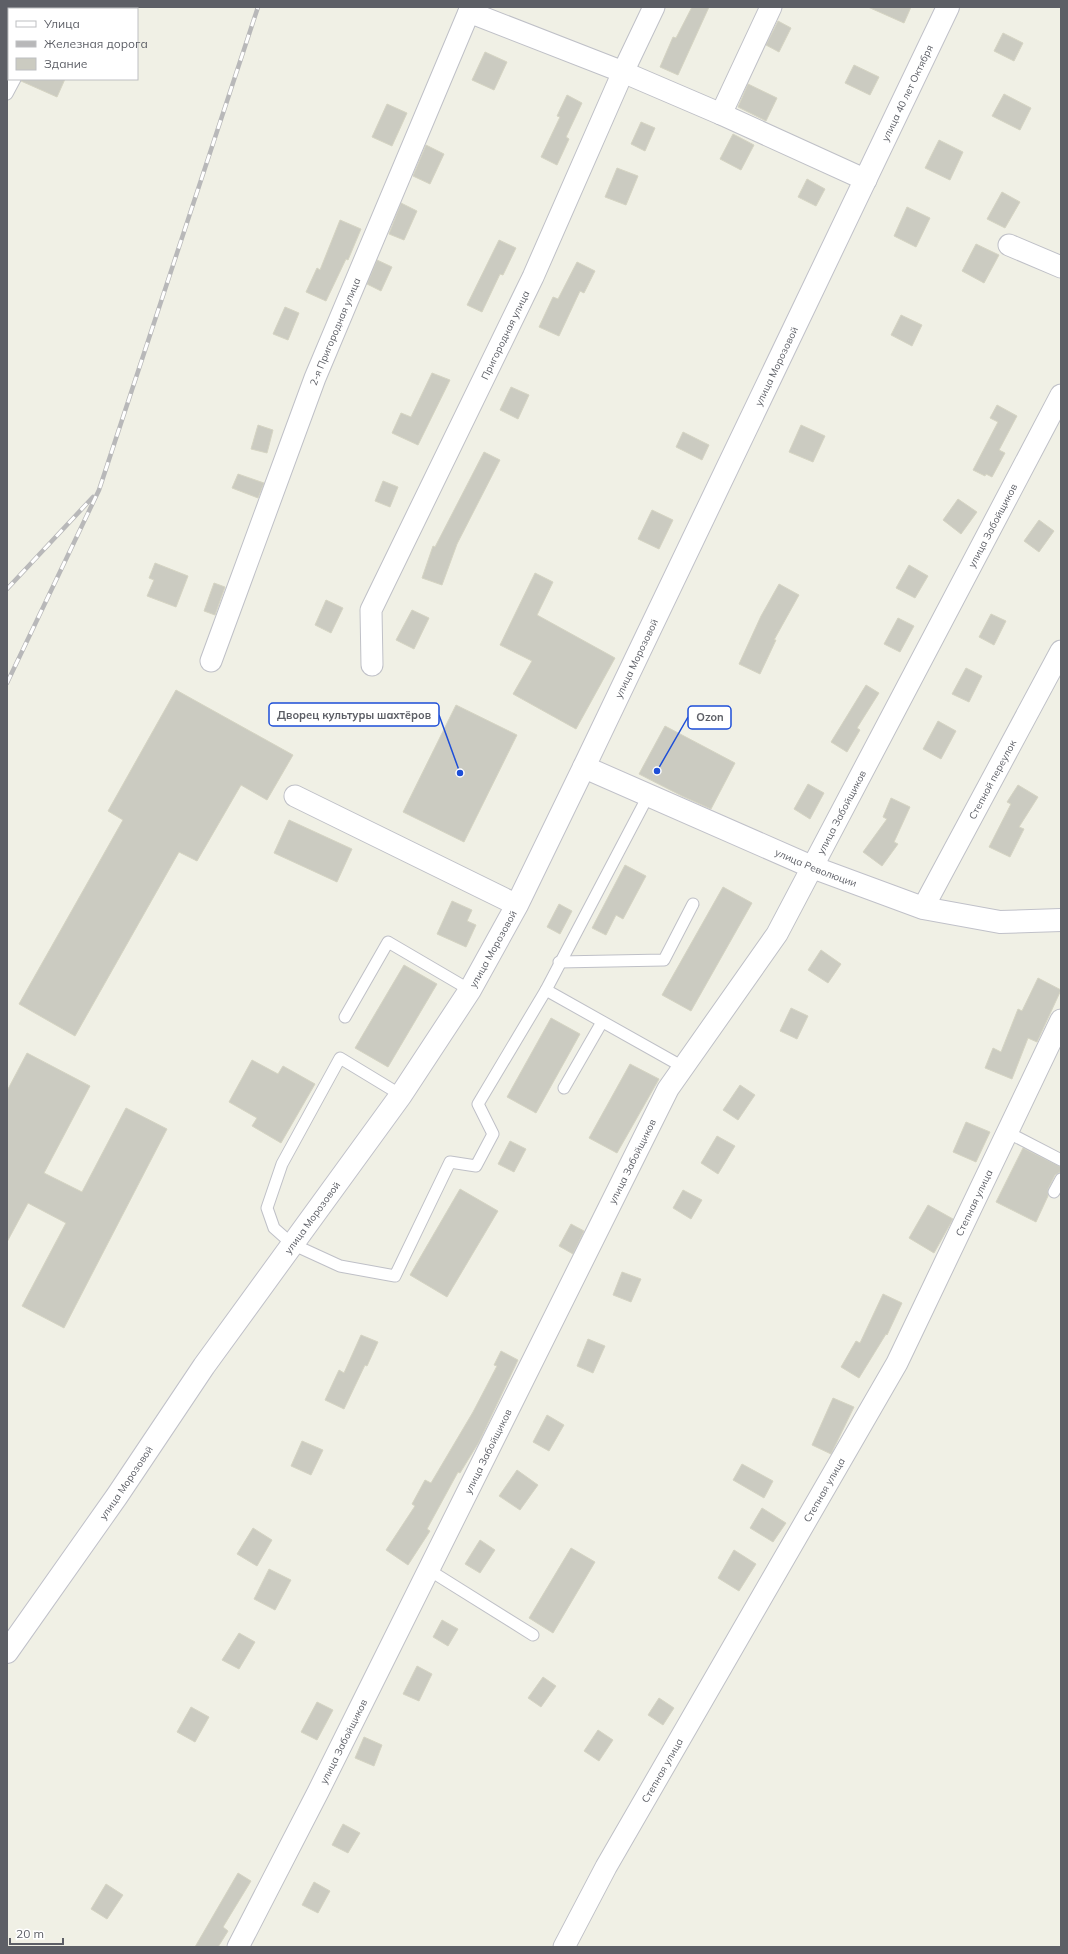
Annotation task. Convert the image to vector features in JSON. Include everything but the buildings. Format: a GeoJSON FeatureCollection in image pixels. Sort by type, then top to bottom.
{"type":"FeatureCollection","features":[{"type":"Feature","properties":{"kind":"main road","name":"улица 40 лет Октября"},"geometry":{"type":"LineString","coordinates":[[866,180],[948,7]]}},
{"type":"Feature","properties":{"kind":"main road","name":"улица Морозовой"},"geometry":{"type":"LineString","coordinates":[[7,1652],[117,1496],[204,1366],[402,1095],[470,990],[517,905],[866,180]]}},
{"type":"Feature","properties":{"kind":"main road","name":"улица Революции"},"geometry":{"type":"LineString","coordinates":[[584,767],[812,867],[924,908],[1000,922],[1061,920]]}},
{"type":"Feature","properties":{"kind":"street","name":"Пригородная улица"},"geometry":{"type":"LineString","coordinates":[[372,665],[371,610],[533,277],[623,72],[654,7]]}},
{"type":"Feature","properties":{"kind":"street"},"geometry":{"type":"LineString","coordinates":[[721,114],[771,7]]}},
{"type":"Feature","properties":{"kind":"street"},"geometry":{"type":"LineString","coordinates":[[470,10],[623,72],[721,114],[866,180]]}},
{"type":"Feature","properties":{"kind":"street","name":"2-я Пригородная улица"},"geometry":{"type":"LineString","coordinates":[[210,661],[315,378],[470,10]]}},
{"type":"Feature","properties":{"kind":"street"},"geometry":{"type":"LineString","coordinates":[[1009,245],[1061,267]]}},
{"type":"Feature","properties":{"kind":"street","name":"улица Забойщиков"},"geometry":{"type":"LineString","coordinates":[[238,1947],[429,1570],[668,1089],[777,934],[1061,395]]}},
{"type":"Feature","properties":{"kind":"street","name":"Степной переулок"},"geometry":{"type":"LineString","coordinates":[[924,908],[1061,651]]}},
{"type":"Feature","properties":{"kind":"street"},"geometry":{"type":"LineString","coordinates":[[295,796],[517,905]]}},
{"type":"Feature","properties":{"kind":"street","name":"Степная улица"},"geometry":{"type":"LineString","coordinates":[[564,1947],[606,1867],[896,1363],[1061,1020]]}},
{"type":"Feature","properties":{"kind":"lane"},"geometry":{"type":"LineString","coordinates":[[7,94],[14,80]]}},
{"type":"Feature","properties":{"kind":"lane"},"geometry":{"type":"LineString","coordinates":[[402,1095],[340,1058],[282,1164],[268,1208],[274,1228],[292,1244],[340,1266],[394,1276],[450,1162],[476,1166],[493,1134],[478,1104],[546,990],[559,962],[648,796]]}},
{"type":"Feature","properties":{"kind":"lane"},"geometry":{"type":"LineString","coordinates":[[559,962],[664,960],[693,904]]}},
{"type":"Feature","properties":{"kind":"lane"},"geometry":{"type":"LineString","coordinates":[[345,1017],[388,942],[470,990]]}},
{"type":"Feature","properties":{"kind":"lane"},"geometry":{"type":"LineString","coordinates":[[546,990],[683,1067]]}},
{"type":"Feature","properties":{"kind":"lane"},"geometry":{"type":"LineString","coordinates":[[564,1088],[602,1022]]}},
{"type":"Feature","properties":{"kind":"lane"},"geometry":{"type":"LineString","coordinates":[[1007,1132],[1061,1160]]}},
{"type":"Feature","properties":{"kind":"lane"},"geometry":{"type":"LineString","coordinates":[[1054,1192],[1061,1179]]}},
{"type":"Feature","properties":{"kind":"lane"},"geometry":{"type":"LineString","coordinates":[[429,1570],[533,1635]]}},
{"type":"Feature","properties":{"kind":"railway"},"geometry":{"type":"LineString","coordinates":[[7,683],[99,490],[258,7]]}},
{"type":"Feature","properties":{"kind":"railway"},"geometry":{"type":"LineString","coordinates":[[7,589],[93,497]]}},
{"type":"Feature","properties":{"kind":"place","name":"Ozon"},"geometry":{"type":"Point","coordinates":[657,771]}},
{"type":"Feature","properties":{"kind":"place","name":"Дворец культуры шахтёров"},"geometry":{"type":"Point","coordinates":[460,773]}}]}
